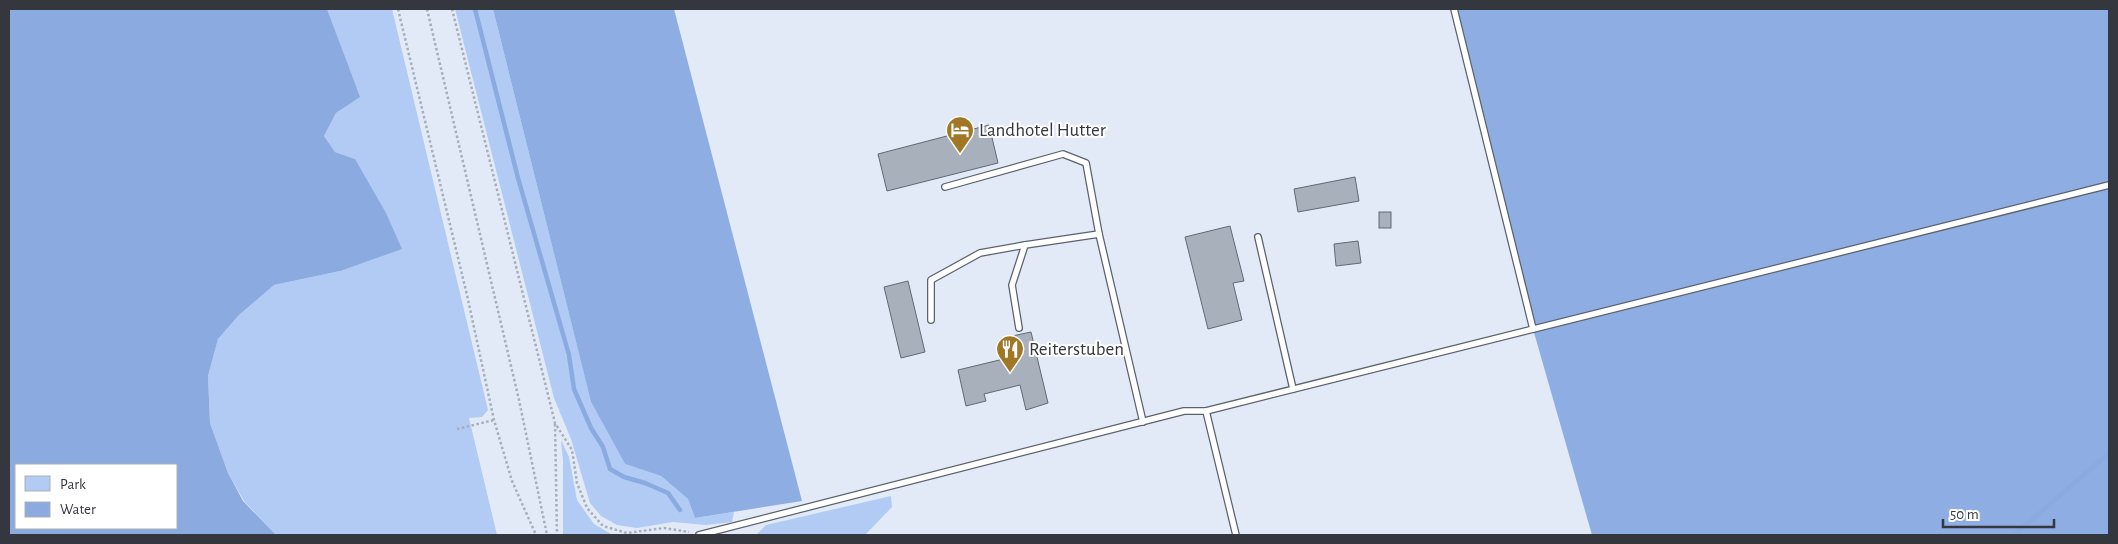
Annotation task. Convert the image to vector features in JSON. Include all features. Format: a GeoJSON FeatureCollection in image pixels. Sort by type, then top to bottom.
{"type":"FeatureCollection","features":[{"type":"Feature","properties":{"kind":"lane"},"geometry":{"type":"LineString","coordinates":[[1454,9],[1533,328]]}},
{"type":"Feature","properties":{"kind":"lane"},"geometry":{"type":"LineString","coordinates":[[945,187],[1063,154],[1086,163],[1099,234],[1143,422]]}},
{"type":"Feature","properties":{"kind":"lane"},"geometry":{"type":"LineString","coordinates":[[700,535],[1184,411],[1206,411],[2109,185]]}},
{"type":"Feature","properties":{"kind":"lane"},"geometry":{"type":"LineString","coordinates":[[930,320],[931,280],[980,253],[1099,234]]}},
{"type":"Feature","properties":{"kind":"lane"},"geometry":{"type":"LineString","coordinates":[[1258,237],[1293,389]]}},
{"type":"Feature","properties":{"kind":"lane"},"geometry":{"type":"LineString","coordinates":[[1019,328],[1012,285],[1025,245]]}},
{"type":"Feature","properties":{"kind":"lane"},"geometry":{"type":"LineString","coordinates":[[1206,411],[1236,535]]}},
{"type":"Feature","properties":{"kind":"path"},"geometry":{"type":"LineString","coordinates":[[398,9],[467,295],[494,420],[512,481],[536,535]]}},
{"type":"Feature","properties":{"kind":"path"},"geometry":{"type":"LineString","coordinates":[[427,9],[516,391],[547,535]]}},
{"type":"Feature","properties":{"kind":"path"},"geometry":{"type":"LineString","coordinates":[[452,9],[554,423],[557,535]]}},
{"type":"Feature","properties":{"kind":"path"},"geometry":{"type":"LineString","coordinates":[[456,429],[494,420]]}},
{"type":"Feature","properties":{"kind":"path"},"geometry":{"type":"LineString","coordinates":[[554,423],[572,450],[577,483],[587,508],[603,526],[627,533],[664,528],[700,535]]}},
{"type":"Feature","properties":{"kind":"green space"},"geometry":{"type":"Polygon","coordinates":[[[327,9],[392,9],[488,410],[482,417],[469,418],[497,535],[276,535],[244,501],[228,473],[210,423],[208,376],[218,339],[239,315],[274,285],[340,271],[355,159],[335,152],[324,136],[336,113],[359,97],[327,9]]]}},
{"type":"Feature","properties":{"kind":"green space"},"geometry":{"type":"Polygon","coordinates":[[[455,9],[493,9],[591,402],[625,464],[661,476],[688,499],[695,518],[734,512],[732,522],[706,525],[673,522],[637,528],[617,525],[601,516],[590,503],[571,439],[554,398],[455,9]]]}},
{"type":"Feature","properties":{"kind":"green space"},"geometry":{"type":"Polygon","coordinates":[[[561,440],[569,457],[577,500],[594,524],[611,534],[617,535],[563,535],[563,461],[561,440]]]}},
{"type":"Feature","properties":{"kind":"green space"},"geometry":{"type":"Polygon","coordinates":[[[891,496],[892,507],[865,535],[756,535],[766,525],[891,496]]]}},
{"type":"Feature","properties":{"kind":"shaded area"},"geometry":{"type":"Polygon","coordinates":[[[493,9],[674,9],[802,501],[695,518],[688,499],[661,476],[625,464],[591,402],[493,9]]]}},
{"type":"Feature","properties":{"kind":"shaded area"},"geometry":{"type":"Polygon","coordinates":[[[1454,9],[2109,9],[2109,535],[1592,535],[1533,329],[1454,9]]]}},
{"type":"Feature","properties":{"kind":"water"},"geometry":{"type":"Polygon","coordinates":[[[9,9],[327,9],[360,97],[336,113],[324,136],[335,152],[355,159],[386,213],[402,249],[340,271],[274,285],[239,315],[218,339],[208,376],[210,423],[228,473],[243,501],[276,535],[9,535],[9,9]]]}},
{"type":"Feature","properties":{"kind":"building"},"geometry":{"type":"Polygon","coordinates":[[[989,125],[998,163],[887,191],[878,154],[989,125]]]}},
{"type":"Feature","properties":{"kind":"building"},"geometry":{"type":"Polygon","coordinates":[[[1355,177],[1359,201],[1298,212],[1294,189],[1355,177]]]}},
{"type":"Feature","properties":{"kind":"building"},"geometry":{"type":"Polygon","coordinates":[[[1379,212],[1391,212],[1391,228],[1379,228],[1379,212]]]}},
{"type":"Feature","properties":{"kind":"building"},"geometry":{"type":"Polygon","coordinates":[[[1230,226],[1244,281],[1233,283],[1242,320],[1208,329],[1185,237],[1230,226]]]}},
{"type":"Feature","properties":{"kind":"building"},"geometry":{"type":"Polygon","coordinates":[[[1358,241],[1361,263],[1336,266],[1334,244],[1358,241]]]}},
{"type":"Feature","properties":{"kind":"building"},"geometry":{"type":"Polygon","coordinates":[[[908,281],[925,352],[901,358],[884,287],[908,281]]]}},
{"type":"Feature","properties":{"kind":"building"},"geometry":{"type":"Polygon","coordinates":[[[1031,332],[1048,403],[1026,410],[1020,385],[984,394],[986,401],[966,406],[958,370],[1016,356],[1012,336],[1031,332]]]}},
{"type":"Feature","properties":{"kind":"waterway"},"geometry":{"type":"LineString","coordinates":[[475,9],[518,178],[569,355],[574,389],[591,428],[603,447],[610,469],[624,477],[645,483],[668,493],[680,510]]}},
{"type":"Feature","properties":{"kind":"waterway"},"geometry":{"type":"LineString","coordinates":[[2014,535],[2109,453]]}},
{"type":"Feature","properties":{"kind":"place","name":"Landhotel Hutter"},"geometry":{"type":"Point","coordinates":[960,154]}},
{"type":"Feature","properties":{"kind":"place","name":"Reiterstuben"},"geometry":{"type":"Point","coordinates":[1010,373]}}]}
